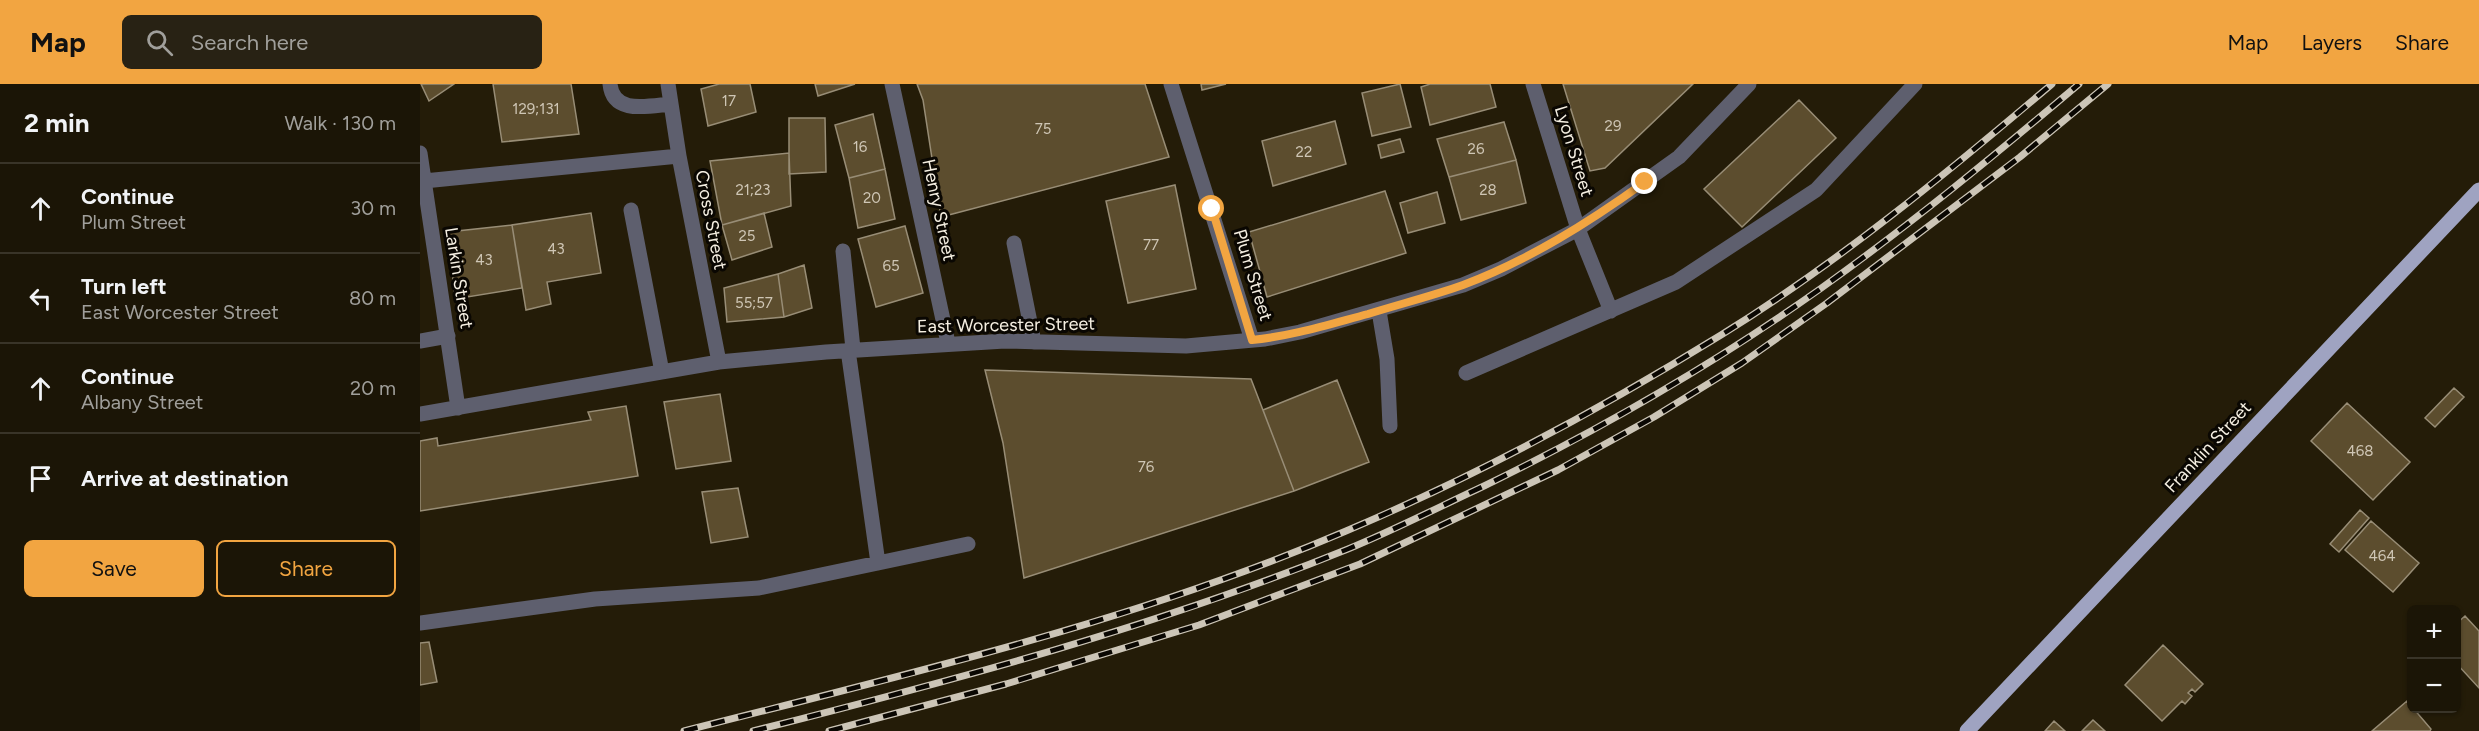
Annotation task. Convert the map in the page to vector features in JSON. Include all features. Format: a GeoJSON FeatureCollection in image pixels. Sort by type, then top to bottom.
{"type":"FeatureCollection","features":[{"type":"Feature","properties":{"kind":"main road","name":"Franklin Street"},"geometry":{"type":"LineString","coordinates":[[1967,731],[2479,190]]}},
{"type":"Feature","properties":{"kind":"street"},"geometry":{"type":"LineString","coordinates":[[610,84],[611,94],[618,103],[636,107],[671,104]]}},
{"type":"Feature","properties":{"kind":"street","name":"Cross Street"},"geometry":{"type":"LineString","coordinates":[[668,84],[679,156],[718,363]]}},
{"type":"Feature","properties":{"kind":"street","name":"Henry Street"},"geometry":{"type":"LineString","coordinates":[[892,84],[948,343]]}},
{"type":"Feature","properties":{"kind":"street","name":"Plum Street"},"geometry":{"type":"LineString","coordinates":[[1171,84],[1252,340]]}},
{"type":"Feature","properties":{"kind":"street","name":"Lyon Street"},"geometry":{"type":"LineString","coordinates":[[1533,84],[1578,229],[1611,311]]}},
{"type":"Feature","properties":{"kind":"street","name":"East Worcester Street"},"geometry":{"type":"LineString","coordinates":[[420,414],[718,363],[851,350],[948,343],[1034,342],[1186,346],[1252,340],[1300,332],[1463,285],[1578,229],[1679,156],[1749,84]]}},
{"type":"Feature","properties":{"kind":"street"},"geometry":{"type":"LineString","coordinates":[[1466,373],[1676,282],[1816,190],[1915,84]]}},
{"type":"Feature","properties":{"kind":"street","name":"Larkin Street"},"geometry":{"type":"LineString","coordinates":[[420,153],[458,408]]}},
{"type":"Feature","properties":{"kind":"street"},"geometry":{"type":"LineString","coordinates":[[424,182],[679,156]]}},
{"type":"Feature","properties":{"kind":"street"},"geometry":{"type":"LineString","coordinates":[[631,210],[662,372]]}},
{"type":"Feature","properties":{"kind":"street"},"geometry":{"type":"LineString","coordinates":[[1014,243],[1034,342]]}},
{"type":"Feature","properties":{"kind":"street"},"geometry":{"type":"LineString","coordinates":[[843,251],[851,350],[878,563]]}},
{"type":"Feature","properties":{"kind":"street"},"geometry":{"type":"LineString","coordinates":[[1379,311],[1387,359],[1390,426]]}},
{"type":"Feature","properties":{"kind":"street"},"geometry":{"type":"LineString","coordinates":[[420,341],[448,336]]}},
{"type":"Feature","properties":{"kind":"street"},"geometry":{"type":"LineString","coordinates":[[420,623],[595,599],[759,588],[968,544]]}},
{"type":"Feature","properties":{"kind":"building"},"geometry":{"type":"Polygon","coordinates":[[[421,84],[454,84],[429,101],[421,84]]]}},
{"type":"Feature","properties":{"kind":"building"},"geometry":{"type":"Polygon","coordinates":[[[493,84],[571,84],[579,134],[502,142],[493,84]]]}},
{"type":"Feature","properties":{"kind":"building"},"geometry":{"type":"Polygon","coordinates":[[[719,84],[750,84],[756,112],[708,126],[701,89],[719,84]]]}},
{"type":"Feature","properties":{"kind":"building"},"geometry":{"type":"Polygon","coordinates":[[[815,84],[855,84],[818,96],[815,84]]]}},
{"type":"Feature","properties":{"kind":"building"},"geometry":{"type":"Polygon","coordinates":[[[917,84],[1145,84],[1169,157],[941,217],[923,100],[917,84]]]}},
{"type":"Feature","properties":{"kind":"building"},"geometry":{"type":"Polygon","coordinates":[[[1201,84],[1226,84],[1202,90],[1201,84]]]}},
{"type":"Feature","properties":{"kind":"building"},"geometry":{"type":"Polygon","coordinates":[[[1400,84],[1411,127],[1372,136],[1362,93],[1400,84]]]}},
{"type":"Feature","properties":{"kind":"building"},"geometry":{"type":"Polygon","coordinates":[[[1430,84],[1490,84],[1496,107],[1430,125],[1421,87],[1430,84]]]}},
{"type":"Feature","properties":{"kind":"building"},"geometry":{"type":"Polygon","coordinates":[[[1563,84],[1693,84],[1605,168],[1590,171],[1563,84]]]}},
{"type":"Feature","properties":{"kind":"building"},"geometry":{"type":"Polygon","coordinates":[[[1799,100],[1836,138],[1742,227],[1704,189],[1799,100]]]}},
{"type":"Feature","properties":{"kind":"building"},"geometry":{"type":"Polygon","coordinates":[[[873,114],[885,169],[849,178],[835,125],[873,114]]]}},
{"type":"Feature","properties":{"kind":"building"},"geometry":{"type":"Polygon","coordinates":[[[789,118],[825,118],[826,172],[789,174],[789,118]]]}},
{"type":"Feature","properties":{"kind":"building"},"geometry":{"type":"Polygon","coordinates":[[[1335,121],[1346,164],[1273,186],[1262,141],[1335,121]]]}},
{"type":"Feature","properties":{"kind":"building"},"geometry":{"type":"Polygon","coordinates":[[[1504,122],[1516,160],[1449,177],[1437,139],[1504,122]]]}},
{"type":"Feature","properties":{"kind":"building"},"geometry":{"type":"Polygon","coordinates":[[[1400,139],[1404,152],[1381,158],[1378,145],[1400,139]]]}},
{"type":"Feature","properties":{"kind":"building"},"geometry":{"type":"Polygon","coordinates":[[[789,153],[791,206],[722,225],[710,161],[789,153]]]}},
{"type":"Feature","properties":{"kind":"building"},"geometry":{"type":"Polygon","coordinates":[[[1516,160],[1526,203],[1461,220],[1449,177],[1516,160]]]}},
{"type":"Feature","properties":{"kind":"building"},"geometry":{"type":"Polygon","coordinates":[[[885,169],[895,219],[858,228],[849,178],[885,169]]]}},
{"type":"Feature","properties":{"kind":"building"},"geometry":{"type":"Polygon","coordinates":[[[1175,185],[1196,289],[1128,303],[1106,201],[1175,185]]]}},
{"type":"Feature","properties":{"kind":"building"},"geometry":{"type":"Polygon","coordinates":[[[1385,191],[1406,253],[1267,297],[1249,232],[1385,191]]]}},
{"type":"Feature","properties":{"kind":"building"},"geometry":{"type":"Polygon","coordinates":[[[1437,192],[1445,223],[1408,233],[1400,203],[1437,192]]]}},
{"type":"Feature","properties":{"kind":"building"},"geometry":{"type":"Polygon","coordinates":[[[591,213],[601,273],[547,282],[551,304],[526,310],[512,225],[591,213]]]}},
{"type":"Feature","properties":{"kind":"building"},"geometry":{"type":"Polygon","coordinates":[[[764,213],[772,247],[732,260],[722,225],[764,213]]]}},
{"type":"Feature","properties":{"kind":"building"},"geometry":{"type":"Polygon","coordinates":[[[512,225],[522,288],[455,299],[448,232],[512,225]]]}},
{"type":"Feature","properties":{"kind":"building"},"geometry":{"type":"Polygon","coordinates":[[[905,226],[923,293],[876,307],[858,239],[905,226]]]}},
{"type":"Feature","properties":{"kind":"building"},"geometry":{"type":"Polygon","coordinates":[[[804,265],[812,308],[784,317],[778,274],[804,265]]]}},
{"type":"Feature","properties":{"kind":"building"},"geometry":{"type":"Polygon","coordinates":[[[778,274],[784,317],[727,322],[724,288],[778,274]]]}},
{"type":"Feature","properties":{"kind":"building"},"geometry":{"type":"Polygon","coordinates":[[[985,370],[1251,379],[1294,491],[1024,578],[1003,443],[985,370]]]}},
{"type":"Feature","properties":{"kind":"building"},"geometry":{"type":"Polygon","coordinates":[[[1337,380],[1369,462],[1294,491],[1263,410],[1337,380]]]}},
{"type":"Feature","properties":{"kind":"building"},"geometry":{"type":"Polygon","coordinates":[[[2454,388],[2464,397],[2435,427],[2425,418],[2454,388]]]}},
{"type":"Feature","properties":{"kind":"building"},"geometry":{"type":"Polygon","coordinates":[[[720,394],[731,461],[676,469],[664,402],[720,394]]]}},
{"type":"Feature","properties":{"kind":"building"},"geometry":{"type":"Polygon","coordinates":[[[2347,403],[2410,462],[2373,500],[2311,441],[2347,403]]]}},
{"type":"Feature","properties":{"kind":"building"},"geometry":{"type":"Polygon","coordinates":[[[626,406],[638,476],[420,511],[420,441],[437,438],[438,446],[591,420],[588,412],[626,406]]]}},
{"type":"Feature","properties":{"kind":"building"},"geometry":{"type":"Polygon","coordinates":[[[738,488],[748,537],[711,543],[702,492],[738,488]]]}},
{"type":"Feature","properties":{"kind":"building"},"geometry":{"type":"Polygon","coordinates":[[[2360,510],[2369,518],[2339,552],[2330,544],[2360,510]]]}},
{"type":"Feature","properties":{"kind":"building"},"geometry":{"type":"Polygon","coordinates":[[[2371,521],[2419,563],[2393,592],[2345,550],[2371,521]]]}},
{"type":"Feature","properties":{"kind":"building"},"geometry":{"type":"Polygon","coordinates":[[[2465,616],[2479,631],[2479,688],[2461,668],[2461,620],[2465,616]]]}},
{"type":"Feature","properties":{"kind":"building"},"geometry":{"type":"Polygon","coordinates":[[[429,642],[437,682],[420,685],[420,643],[429,642]]]}},
{"type":"Feature","properties":{"kind":"building"},"geometry":{"type":"Polygon","coordinates":[[[2163,645],[2203,684],[2195,692],[2192,689],[2188,693],[2192,696],[2185,704],[2182,701],[2162,721],[2125,685],[2163,645]]]}},
{"type":"Feature","properties":{"kind":"building"},"geometry":{"type":"Polygon","coordinates":[[[2407,701],[2407,713],[2417,713],[2431,729],[2430,731],[2372,731],[2407,701]]]}},
{"type":"Feature","properties":{"kind":"building"},"geometry":{"type":"Polygon","coordinates":[[[2093,720],[2105,731],[2082,731],[2093,720]]]}},
{"type":"Feature","properties":{"kind":"building"},"geometry":{"type":"Polygon","coordinates":[[[2054,721],[2065,731],[2045,731],[2054,721]]]}},
{"type":"Feature","properties":{"kind":"railway"},"geometry":{"type":"LineString","coordinates":[[684,731],[936,667],[1184,593],[1346,531],[1443,488],[1584,415],[1765,307],[1891,216],[2052,84]]}},
{"type":"Feature","properties":{"kind":"railway"},"geometry":{"type":"LineString","coordinates":[[753,731],[979,672],[1202,603],[1348,549],[1484,486],[1614,418],[1698,369],[1780,317],[1854,265],[1919,215],[2079,84]]}},
{"type":"Feature","properties":{"kind":"railway"},"geometry":{"type":"LineString","coordinates":[[829,731],[1006,684],[1199,625],[1360,564],[1558,470],[1654,417],[1742,363],[1827,303],[2020,157],[2108,84]]}},
{"type":"Feature","properties":{"kind":"route"},"geometry":{"type":"LineString","coordinates":[[1212,209],[1252,340],[1336,323],[1463,285],[1578,229],[1645,182]]}}]}
